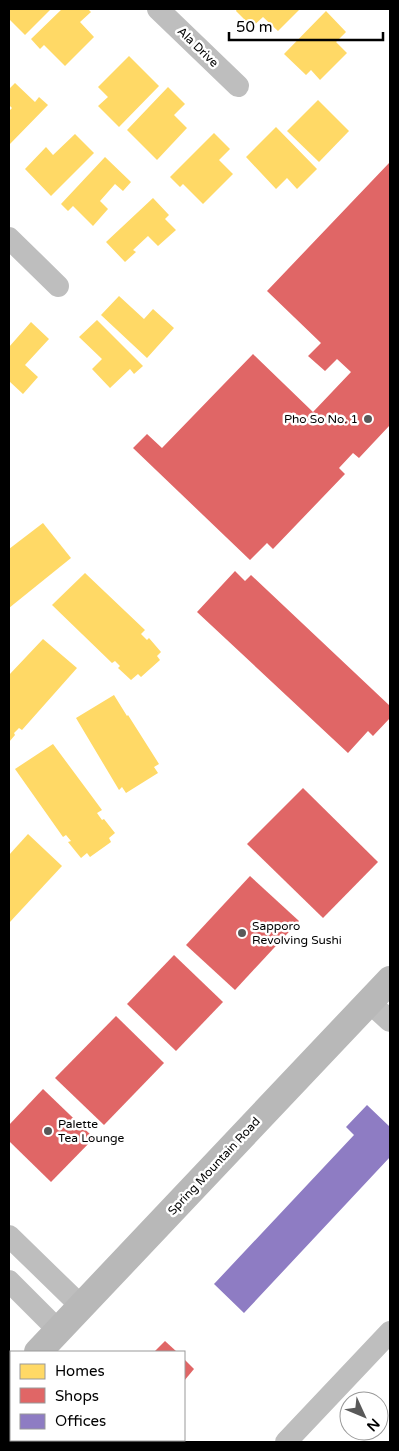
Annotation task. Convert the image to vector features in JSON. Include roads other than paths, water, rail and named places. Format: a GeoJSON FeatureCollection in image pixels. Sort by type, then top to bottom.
{"type":"FeatureCollection","features":[{"type":"Feature","properties":{"kind":"main road","name":"Spring Mountain Road"},"geometry":{"type":"LineString","coordinates":[[39,1351],[390,980]]}},
{"type":"Feature","properties":{"kind":"street","name":"Ala Drive"},"geometry":{"type":"LineString","coordinates":[[158,9],[238,86]]}},
{"type":"Feature","properties":{"kind":"street"},"geometry":{"type":"LineString","coordinates":[[9,238],[58,286]]}},
{"type":"Feature","properties":{"kind":"street"},"geometry":{"type":"LineString","coordinates":[[369,1002],[390,1021]]}},
{"type":"Feature","properties":{"kind":"street"},"geometry":{"type":"LineString","coordinates":[[9,1236],[81,1306]]}},
{"type":"Feature","properties":{"kind":"street"},"geometry":{"type":"LineString","coordinates":[[9,1281],[58,1330]]}},
{"type":"Feature","properties":{"kind":"street"},"geometry":{"type":"LineString","coordinates":[[286,1442],[390,1332]]}},
{"type":"Feature","properties":{"kind":"place","name":"Pho So No. 1"},"geometry":{"type":"Point","coordinates":[368,419]}},
{"type":"Feature","properties":{"kind":"place","name":"Sapporo Revolving Sushi"},"geometry":{"type":"Point","coordinates":[242,933]}},
{"type":"Feature","properties":{"kind":"place","name":"Palette Tea Lounge"},"geometry":{"type":"Point","coordinates":[48,1131]}}]}
